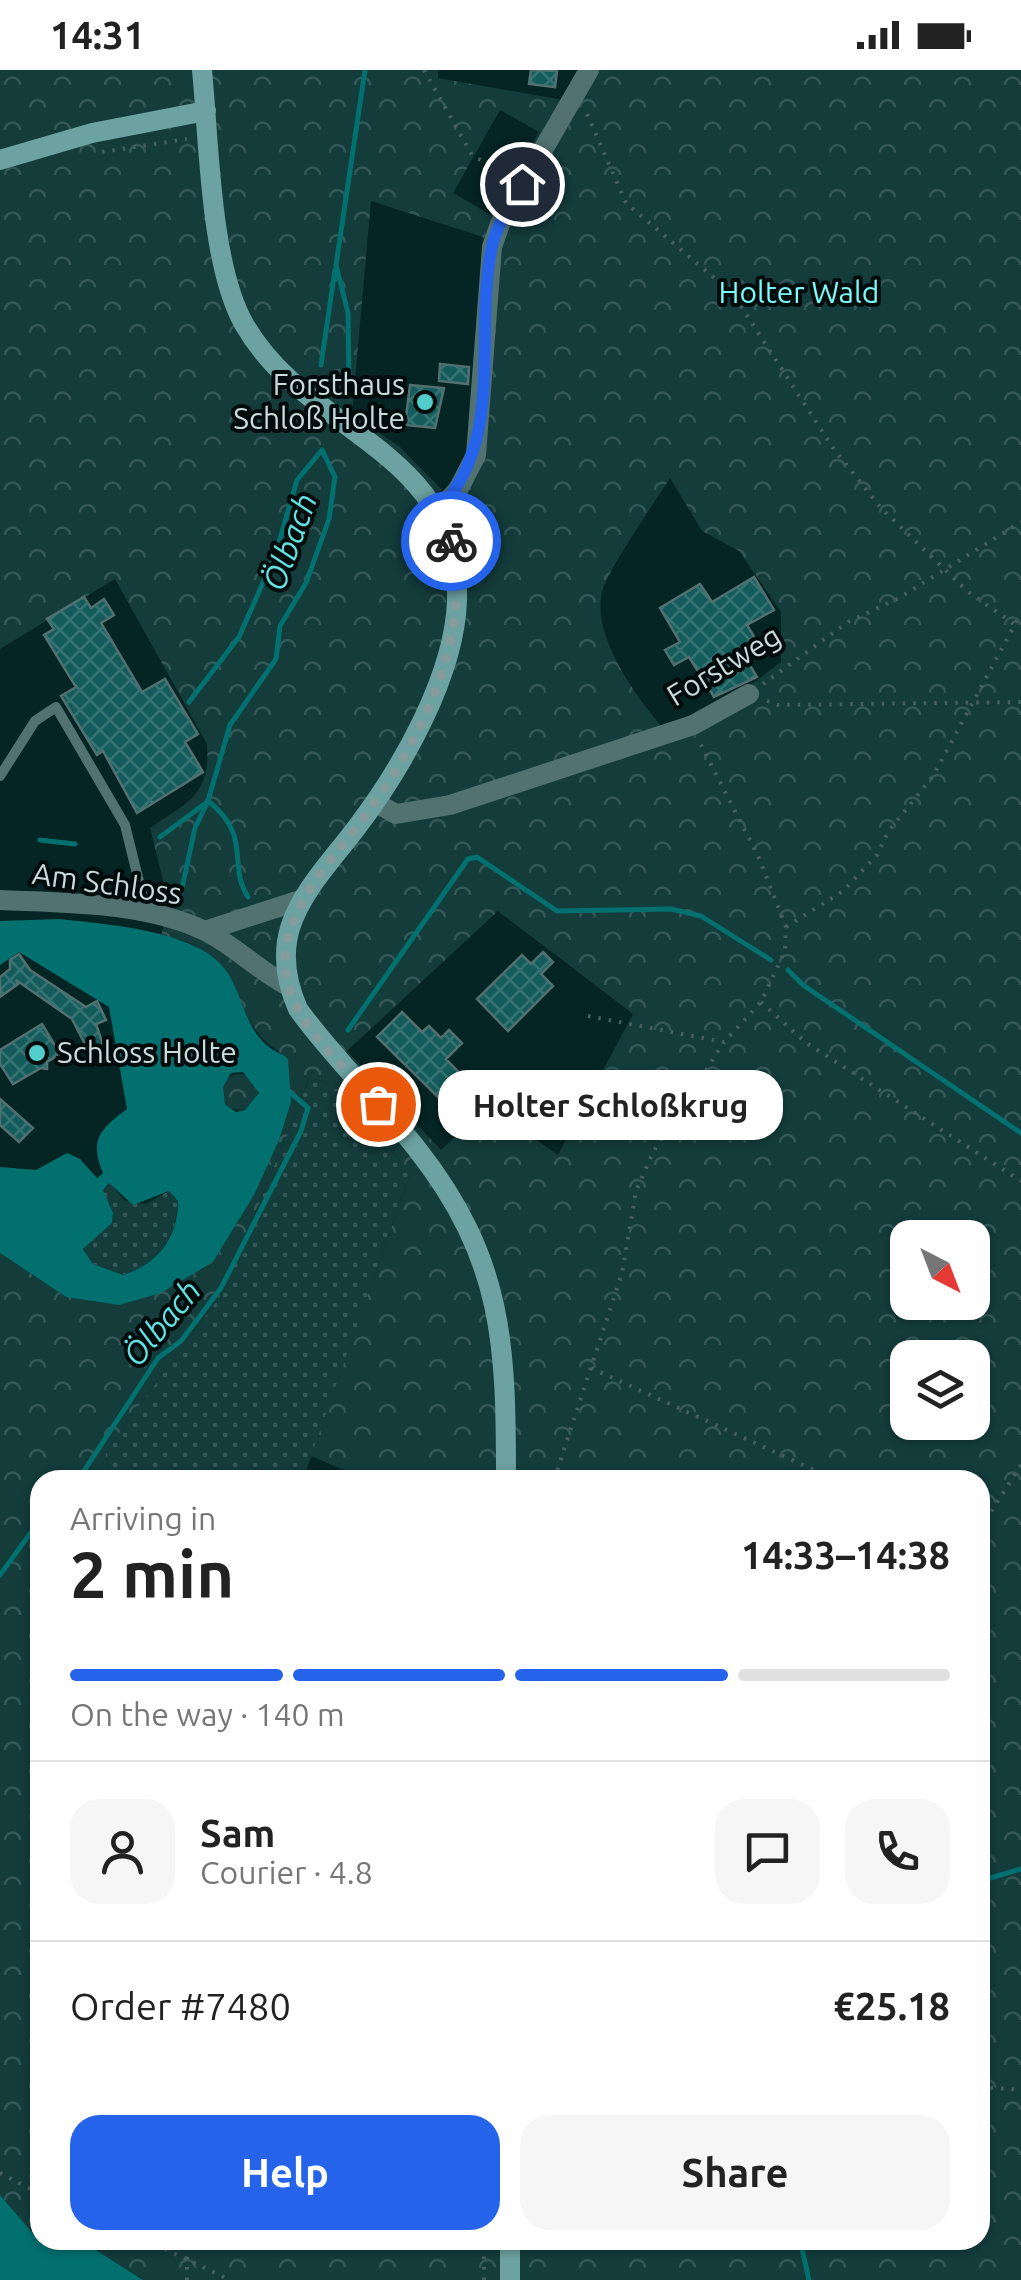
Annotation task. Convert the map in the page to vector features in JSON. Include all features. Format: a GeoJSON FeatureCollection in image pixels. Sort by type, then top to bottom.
{"type":"FeatureCollection","features":[{"type":"Feature","properties":{"kind":"main road"},"geometry":{"type":"LineString","coordinates":[[202,70],[225,270],[242,320],[266,358],[290,381],[389,456],[439,510],[457,574],[452,632],[413,739],[376,803],[303,899],[290,929],[288,986],[298,1009],[325,1047],[415,1148],[451,1196],[469,1230],[494,1292],[502,1336],[506,1470]]}},
{"type":"Feature","properties":{"kind":"main road"},"geometry":{"type":"LineString","coordinates":[[0,160],[92,132],[206,110]]}},
{"type":"Feature","properties":{"kind":"main road"},"geometry":{"type":"LineString","coordinates":[[510,2250],[510,2280]]}},
{"type":"Feature","properties":{"kind":"street"},"geometry":{"type":"LineString","coordinates":[[439,510],[458,490],[476,455],[492,246],[522,184],[589,70]]}},
{"type":"Feature","properties":{"kind":"street","name":"Forstweg"},"geometry":{"type":"LineString","coordinates":[[376,803],[396,814],[450,805],[693,725],[749,694]]}},
{"type":"Feature","properties":{"kind":"street","name":"Am Schloss"},"geometry":{"type":"LineString","coordinates":[[205,931],[303,899]]}},
{"type":"Feature","properties":{"kind":"street","name":"Am Schloss"},"geometry":{"type":"LineString","coordinates":[[0,900],[148,914],[205,931],[288,986]]}},
{"type":"Feature","properties":{"kind":"lane"},"geometry":{"type":"LineString","coordinates":[[0,776],[35,721],[56,708],[125,825],[148,914]]}},
{"type":"Feature","properties":{"kind":"path"},"geometry":{"type":"LineString","coordinates":[[424,70],[432,91],[472,155],[492,167]]}},
{"type":"Feature","properties":{"kind":"path"},"geometry":{"type":"LineString","coordinates":[[577,93],[626,203],[733,294],[866,490],[968,591],[1014,624]]}},
{"type":"Feature","properties":{"kind":"path"},"geometry":{"type":"LineString","coordinates":[[94,153],[192,139]]}},
{"type":"Feature","properties":{"kind":"path","name":"Forstweg"},"geometry":{"type":"LineString","coordinates":[[749,694],[848,622],[946,569],[1021,522]]}},
{"type":"Feature","properties":{"kind":"path"},"geometry":{"type":"LineString","coordinates":[[786,927],[861,875],[933,776],[1021,613]]}},
{"type":"Feature","properties":{"kind":"path"},"geometry":{"type":"LineString","coordinates":[[749,694],[777,706],[1021,702]]}},
{"type":"Feature","properties":{"kind":"path"},"geometry":{"type":"LineString","coordinates":[[557,1470],[622,1273],[636,1192],[653,1152],[724,1042],[761,1002],[785,951],[786,927],[758,856],[720,788],[693,725]]}},
{"type":"Feature","properties":{"kind":"path"},"geometry":{"type":"LineString","coordinates":[[761,1002],[805,1042],[1021,1181]]}},
{"type":"Feature","properties":{"kind":"path"},"geometry":{"type":"LineString","coordinates":[[588,1016],[724,1042]]}},
{"type":"Feature","properties":{"kind":"path"},"geometry":{"type":"LineString","coordinates":[[591,1368],[814,1470]]}},
{"type":"Feature","properties":{"kind":"path"},"geometry":{"type":"LineString","coordinates":[[990,1514],[1021,1466]]}},
{"type":"Feature","properties":{"kind":"path"},"geometry":{"type":"LineString","coordinates":[[990,2088],[1021,2090]]}},
{"type":"Feature","properties":{"kind":"path"},"geometry":{"type":"LineString","coordinates":[[0,2173],[30,2189]]}},
{"type":"Feature","properties":{"kind":"path"},"geometry":{"type":"LineString","coordinates":[[169,2250],[230,2280]]}},
{"type":"Feature","properties":{"kind":"path"},"geometry":{"type":"LineString","coordinates":[[188,2280],[190,2250]]}},
{"type":"Feature","properties":{"kind":"path"},"geometry":{"type":"LineString","coordinates":[[484,2250],[484,2280]]}},
{"type":"Feature","properties":{"kind":"green space","name":"Holter Wald"},"geometry":{"type":"Polygon","coordinates":[[[0,70],[438,70],[438,78],[563,100],[584,70],[1021,70],[1021,2280],[143,2280],[96,2250],[990,2250],[990,1470],[344,1470],[311,1456],[411,1172],[359,1113],[312,1071],[224,1291],[105,1452],[110,1470],[30,1470],[30,2230],[0,2195],[0,1253],[66,1297],[213,1262],[254,1195],[291,1102],[279,1051],[257,1032],[219,969],[192,944],[161,936],[169,904],[150,828],[186,803],[201,786],[207,744],[115,579],[0,649],[0,70]],[[500,110],[453,193],[491,215],[539,132],[500,110]],[[371,201],[352,414],[400,447],[443,491],[461,469],[468,450],[483,237],[371,201]],[[670,478],[622,552],[602,592],[600,609],[610,647],[642,702],[665,730],[745,689],[781,662],[781,612],[739,551],[702,531],[670,478]],[[498,911],[347,1051],[441,1150],[487,1106],[558,1155],[633,1014],[498,911]]]}},
{"type":"Feature","properties":{"kind":"green space"},"geometry":{"type":"Polygon","coordinates":[[[312,1071],[359,1113],[411,1172],[307,1470],[110,1470],[105,1452],[224,1291],[312,1071]]]}},
{"type":"Feature","properties":{"kind":"green space"},"geometry":{"type":"Polygon","coordinates":[[[240,1074],[253,1079],[258,1092],[253,1105],[240,1110],[227,1105],[222,1092],[227,1079],[240,1074]]]}},
{"type":"Feature","properties":{"kind":"green space"},"geometry":{"type":"Polygon","coordinates":[[[110,1183],[124,1200],[146,1204],[169,1191],[178,1201],[174,1226],[163,1247],[146,1264],[123,1275],[93,1264],[83,1248],[112,1223],[113,1213],[102,1190],[110,1183]]]}},
{"type":"Feature","properties":{"kind":"water"},"geometry":{"type":"Polygon","coordinates":[[[59,919],[100,923],[148,931],[193,945],[225,969],[254,1030],[269,1047],[288,1059],[291,1102],[254,1195],[213,1262],[161,1293],[119,1305],[66,1297],[0,1253],[0,1167],[36,1170],[67,1153],[80,1159],[97,1178],[103,1173],[97,1152],[100,1136],[127,1109],[109,1007],[19,952],[0,965],[0,921],[59,919]],[[243,1072],[231,1073],[223,1087],[225,1104],[236,1112],[245,1110],[259,1093],[243,1072]],[[109,1183],[103,1190],[113,1213],[112,1223],[83,1249],[93,1264],[123,1275],[146,1264],[164,1247],[174,1226],[178,1201],[169,1191],[133,1205],[109,1183]]]}},
{"type":"Feature","properties":{"kind":"water"},"geometry":{"type":"Polygon","coordinates":[[[0,2195],[30,2230],[30,2250],[96,2250],[143,2280],[0,2280],[0,2195]]]}},
{"type":"Feature","properties":{"kind":"building"},"geometry":{"type":"Polygon","coordinates":[[[531,70],[557,71],[555,87],[529,84],[531,70]]]}},
{"type":"Feature","properties":{"kind":"building"},"geometry":{"type":"Polygon","coordinates":[[[440,364],[469,367],[468,384],[439,381],[440,364]]]}},
{"type":"Feature","properties":{"kind":"building","name":"Forsthaus Schloß Holte"},"geometry":{"type":"Polygon","coordinates":[[[410,385],[444,388],[435,428],[405,425],[410,385]]]}},
{"type":"Feature","properties":{"kind":"building"},"geometry":{"type":"Polygon","coordinates":[[[754,577],[774,610],[747,625],[762,650],[746,659],[757,677],[714,697],[689,657],[674,665],[665,650],[680,642],[660,608],[700,584],[712,602],[754,577]]]}},
{"type":"Feature","properties":{"kind":"building"},"geometry":{"type":"Polygon","coordinates":[[[84,597],[91,608],[104,599],[114,615],[101,623],[142,692],[165,679],[198,734],[185,742],[203,772],[137,813],[103,751],[97,755],[61,696],[76,687],[44,635],[54,629],[47,619],[84,597]]]}},
{"type":"Feature","properties":{"kind":"building"},"geometry":{"type":"Polygon","coordinates":[[[543,952],[553,962],[541,974],[553,986],[508,1031],[477,999],[522,955],[531,964],[543,952]]]}},
{"type":"Feature","properties":{"kind":"building"},"geometry":{"type":"Polygon","coordinates":[[[19,954],[30,970],[86,1007],[97,1001],[106,1020],[96,1024],[104,1048],[90,1054],[72,1019],[16,980],[18,984],[0,997],[0,977],[10,969],[10,960],[19,954]]]}},
{"type":"Feature","properties":{"kind":"building"},"geometry":{"type":"Polygon","coordinates":[[[402,1012],[422,1032],[429,1026],[441,1038],[449,1030],[462,1043],[446,1059],[469,1083],[446,1105],[377,1037],[402,1012]]]}},
{"type":"Feature","properties":{"kind":"building","name":"Schloss Holte"},"geometry":{"type":"Polygon","coordinates":[[[42,1024],[60,1054],[47,1062],[47,1069],[41,1068],[13,1084],[0,1064],[0,1050],[42,1024]]]}},
{"type":"Feature","properties":{"kind":"building"},"geometry":{"type":"Polygon","coordinates":[[[0,1099],[33,1128],[19,1142],[0,1125],[0,1099]]]}},
{"type":"Feature","properties":{"kind":"waterway","name":"Ölbach"},"geometry":{"type":"LineString","coordinates":[[349,384],[348,313],[336,265],[365,70]]}},
{"type":"Feature","properties":{"kind":"waterway","name":"Ölbach"},"geometry":{"type":"LineString","coordinates":[[321,365],[335,270]]}},
{"type":"Feature","properties":{"kind":"waterway","name":"Ölbach"},"geometry":{"type":"LineString","coordinates":[[189,702],[239,637],[276,553],[297,480],[322,450],[335,477],[329,519],[306,583],[280,626],[276,659],[230,725],[208,801],[230,826],[248,897]]}},
{"type":"Feature","properties":{"kind":"waterway","name":"Ölbach"},"geometry":{"type":"LineString","coordinates":[[179,902],[195,828],[208,801]]}},
{"type":"Feature","properties":{"kind":"waterway","name":"Ölbach"},"geometry":{"type":"LineString","coordinates":[[160,837],[206,803]]}},
{"type":"Feature","properties":{"kind":"waterway","name":"Ölbach"},"geometry":{"type":"LineString","coordinates":[[40,840],[75,844]]}},
{"type":"Feature","properties":{"kind":"waterway"},"geometry":{"type":"LineString","coordinates":[[348,1030],[468,859],[477,857],[557,911],[671,909],[701,916],[771,960]]}},
{"type":"Feature","properties":{"kind":"waterway"},"geometry":{"type":"LineString","coordinates":[[788,970],[803,985],[1021,1133]]}},
{"type":"Feature","properties":{"kind":"waterway","name":"Ölbach"},"geometry":{"type":"LineString","coordinates":[[85,1470],[158,1358],[181,1341],[221,1288],[301,1131],[308,1108],[285,1088]]}},
{"type":"Feature","properties":{"kind":"waterway","name":"Ölbach"},"geometry":{"type":"LineString","coordinates":[[0,1575],[30,1534]]}},
{"type":"Feature","properties":{"kind":"waterway"},"geometry":{"type":"LineString","coordinates":[[990,1878],[1021,1869]]}},
{"type":"Feature","properties":{"kind":"waterway"},"geometry":{"type":"LineString","coordinates":[[802,2250],[809,2280]]}},
{"type":"Feature","properties":{"kind":"way so far"},"geometry":{"type":"LineString","coordinates":[[378,1104],[325,1047],[298,1009],[288,986],[286,955],[290,929],[303,899],[376,803],[413,739],[442,668],[457,605],[451,541]]}},
{"type":"Feature","properties":{"kind":"place","name":"Forsthaus Schloß Holte"},"geometry":{"type":"Point","coordinates":[425,402]}},
{"type":"Feature","properties":{"kind":"place","name":"Schloss Holte"},"geometry":{"type":"Point","coordinates":[37,1053]}},
{"type":"Feature","properties":{"kind":"place","name":"Holter Schloßkrug"},"geometry":{"type":"Point","coordinates":[378,1104]}},
{"type":"Feature","properties":{"kind":"route"},"geometry":{"type":"LineString","coordinates":[[451,541],[439,510],[458,490],[476,455],[492,246],[522,184]]}}]}
